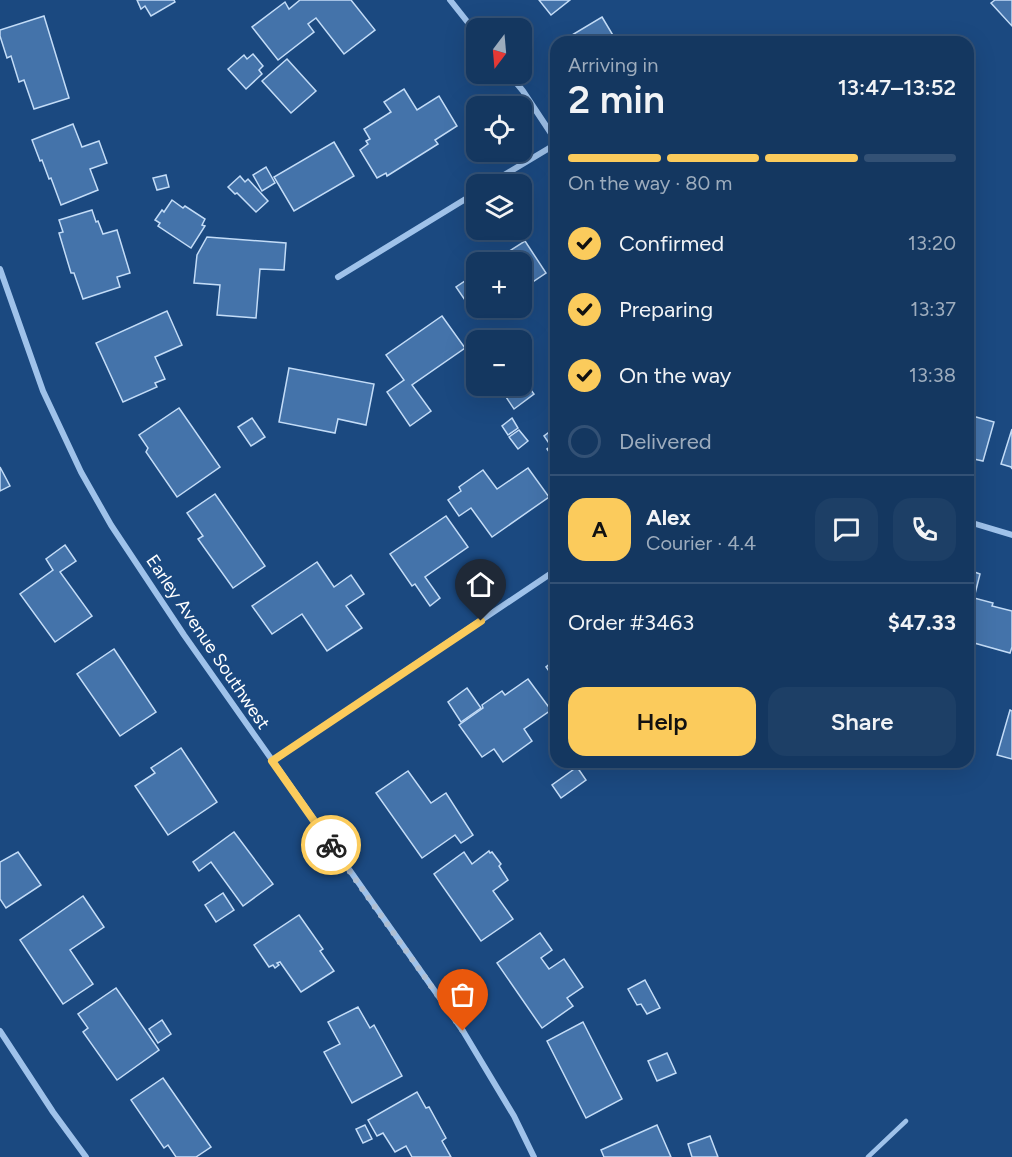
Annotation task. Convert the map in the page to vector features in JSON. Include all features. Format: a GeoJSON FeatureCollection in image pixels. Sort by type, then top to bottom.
{"type":"FeatureCollection","features":[{"type":"Feature","properties":{"kind":"street"},"geometry":{"type":"LineString","coordinates":[[450,0],[466,20]]}},
{"type":"Feature","properties":{"kind":"street"},"geometry":{"type":"LineString","coordinates":[[516,84],[550,133]]}},
{"type":"Feature","properties":{"kind":"street"},"geometry":{"type":"LineString","coordinates":[[505,174],[550,146]]}},
{"type":"Feature","properties":{"kind":"street"},"geometry":{"type":"LineString","coordinates":[[338,277],[466,199]]}},
{"type":"Feature","properties":{"kind":"street","name":"Earley Avenue Southwest"},"geometry":{"type":"LineString","coordinates":[[0,269],[43,391],[86,481],[111,525],[272,761],[463,1031],[505,1101],[534,1157]]}},
{"type":"Feature","properties":{"kind":"street"},"geometry":{"type":"LineString","coordinates":[[974,524],[1012,535]]}},
{"type":"Feature","properties":{"kind":"street"},"geometry":{"type":"LineString","coordinates":[[272,761],[550,574]]}},
{"type":"Feature","properties":{"kind":"street"},"geometry":{"type":"LineString","coordinates":[[0,1031],[53,1112],[86,1157]]}},
{"type":"Feature","properties":{"kind":"lane"},"geometry":{"type":"LineString","coordinates":[[868,1157],[906,1121]]}},
{"type":"Feature","properties":{"kind":"building"},"geometry":{"type":"Polygon","coordinates":[[[137,0],[174,0],[175,2],[151,16],[145,6],[141,9],[137,0]]]}},
{"type":"Feature","properties":{"kind":"building"},"geometry":{"type":"Polygon","coordinates":[[[300,0],[351,0],[375,30],[344,54],[316,18],[308,24],[314,32],[278,60],[252,27],[285,2],[289,9],[300,0]]]}},
{"type":"Feature","properties":{"kind":"building"},"geometry":{"type":"Polygon","coordinates":[[[539,0],[570,0],[551,15],[539,0]]]}},
{"type":"Feature","properties":{"kind":"building"},"geometry":{"type":"Polygon","coordinates":[[[995,0],[1012,0],[1012,26],[991,3],[995,0]]]}},
{"type":"Feature","properties":{"kind":"building"},"geometry":{"type":"Polygon","coordinates":[[[44,16],[69,98],[34,109],[24,80],[19,82],[11,56],[7,58],[0,30],[44,16]]]}},
{"type":"Feature","properties":{"kind":"building"},"geometry":{"type":"Polygon","coordinates":[[[602,17],[613,36],[570,36],[602,17]]]}},
{"type":"Feature","properties":{"kind":"building"},"geometry":{"type":"Polygon","coordinates":[[[253,54],[263,66],[259,70],[262,74],[246,89],[228,69],[244,55],[247,59],[253,54]]]}},
{"type":"Feature","properties":{"kind":"building"},"geometry":{"type":"Polygon","coordinates":[[[287,59],[316,91],[291,113],[262,81],[287,59]]]}},
{"type":"Feature","properties":{"kind":"building"},"geometry":{"type":"Polygon","coordinates":[[[404,89],[417,110],[439,96],[457,126],[435,140],[438,144],[387,176],[386,173],[377,178],[360,150],[368,144],[366,141],[370,139],[364,129],[391,112],[384,102],[404,89]]]}},
{"type":"Feature","properties":{"kind":"building"},"geometry":{"type":"Polygon","coordinates":[[[73,124],[82,147],[99,141],[107,163],[90,169],[98,190],[61,205],[51,178],[49,179],[32,140],[73,124]]]}},
{"type":"Feature","properties":{"kind":"building"},"geometry":{"type":"Polygon","coordinates":[[[334,142],[354,176],[294,211],[274,177],[334,142]]]}},
{"type":"Feature","properties":{"kind":"building"},"geometry":{"type":"Polygon","coordinates":[[[266,167],[275,183],[262,191],[253,175],[266,167]]]}},
{"type":"Feature","properties":{"kind":"building"},"geometry":{"type":"Polygon","coordinates":[[[166,175],[169,187],[157,190],[153,178],[166,175]]]}},
{"type":"Feature","properties":{"kind":"building"},"geometry":{"type":"Polygon","coordinates":[[[240,176],[245,182],[248,179],[268,201],[256,212],[228,187],[240,176]]]}},
{"type":"Feature","properties":{"kind":"building"},"geometry":{"type":"Polygon","coordinates":[[[172,200],[205,219],[202,225],[205,226],[191,248],[158,226],[160,223],[155,220],[172,200]]]}},
{"type":"Feature","properties":{"kind":"building"},"geometry":{"type":"Polygon","coordinates":[[[92,210],[103,234],[117,230],[130,273],[117,277],[120,287],[83,299],[74,273],[71,273],[59,233],[63,232],[59,220],[92,210]]]}},
{"type":"Feature","properties":{"kind":"building"},"geometry":{"type":"Polygon","coordinates":[[[207,237],[286,243],[284,270],[260,269],[256,318],[217,315],[220,285],[194,283],[197,255],[207,237]]]}},
{"type":"Feature","properties":{"kind":"building"},"geometry":{"type":"Polygon","coordinates":[[[525,241],[546,273],[532,282],[532,252],[508,252],[525,241]]]}},
{"type":"Feature","properties":{"kind":"building"},"geometry":{"type":"Polygon","coordinates":[[[466,280],[466,302],[456,287],[466,280]]]}},
{"type":"Feature","properties":{"kind":"building"},"geometry":{"type":"Polygon","coordinates":[[[167,311],[182,345],[155,357],[165,379],[155,383],[157,387],[123,402],[96,343],[167,311]]]}},
{"type":"Feature","properties":{"kind":"building"},"geometry":{"type":"Polygon","coordinates":[[[442,316],[465,348],[412,385],[431,411],[410,426],[387,392],[404,380],[386,355],[442,316]]]}},
{"type":"Feature","properties":{"kind":"building"},"geometry":{"type":"Polygon","coordinates":[[[289,368],[374,384],[366,425],[338,419],[335,433],[279,422],[289,368]]]}},
{"type":"Feature","properties":{"kind":"building"},"geometry":{"type":"Polygon","coordinates":[[[507,396],[531,396],[514,409],[507,396]]]}},
{"type":"Feature","properties":{"kind":"building"},"geometry":{"type":"Polygon","coordinates":[[[179,408],[220,467],[177,497],[146,452],[148,448],[139,435],[179,408]]]}},
{"type":"Feature","properties":{"kind":"building"},"geometry":{"type":"Polygon","coordinates":[[[974,416],[994,422],[983,461],[974,459],[974,416]]]}},
{"type":"Feature","properties":{"kind":"building"},"geometry":{"type":"Polygon","coordinates":[[[252,418],[265,437],[251,446],[238,427],[252,418]]]}},
{"type":"Feature","properties":{"kind":"building"},"geometry":{"type":"Polygon","coordinates":[[[512,418],[518,428],[508,435],[502,426],[512,418]]]}},
{"type":"Feature","properties":{"kind":"building"},"geometry":{"type":"Polygon","coordinates":[[[1012,429],[1012,469],[1001,464],[1012,429]]]}},
{"type":"Feature","properties":{"kind":"building"},"geometry":{"type":"Polygon","coordinates":[[[519,430],[528,441],[518,449],[509,437],[519,430]]]}},
{"type":"Feature","properties":{"kind":"building"},"geometry":{"type":"Polygon","coordinates":[[[550,432],[550,445],[544,436],[550,432]]]}},
{"type":"Feature","properties":{"kind":"building"},"geometry":{"type":"Polygon","coordinates":[[[0,467],[10,486],[0,491],[0,467]]]}},
{"type":"Feature","properties":{"kind":"building"},"geometry":{"type":"Polygon","coordinates":[[[528,468],[549,497],[492,537],[471,508],[459,516],[448,500],[461,491],[459,487],[483,470],[497,489],[528,468]]]}},
{"type":"Feature","properties":{"kind":"building"},"geometry":{"type":"Polygon","coordinates":[[[215,494],[265,566],[233,588],[198,539],[203,536],[187,513],[215,494]]]}},
{"type":"Feature","properties":{"kind":"building"},"geometry":{"type":"Polygon","coordinates":[[[446,516],[468,547],[425,577],[440,598],[430,606],[415,584],[412,586],[390,554],[446,516]]]}},
{"type":"Feature","properties":{"kind":"building"},"geometry":{"type":"Polygon","coordinates":[[[65,545],[76,561],[60,572],[92,616],[55,642],[20,594],[53,570],[46,559],[65,545]]]}},
{"type":"Feature","properties":{"kind":"building"},"geometry":{"type":"Polygon","coordinates":[[[317,562],[334,587],[351,575],[364,594],[346,606],[362,628],[327,651],[302,614],[272,634],[252,606],[317,562]]]}},
{"type":"Feature","properties":{"kind":"building"},"geometry":{"type":"Polygon","coordinates":[[[974,572],[980,574],[974,598],[974,572]]]}},
{"type":"Feature","properties":{"kind":"building"},"geometry":{"type":"Polygon","coordinates":[[[974,598],[1012,611],[1010,653],[974,643],[974,598]]]}},
{"type":"Feature","properties":{"kind":"building"},"geometry":{"type":"Polygon","coordinates":[[[114,649],[156,712],[120,736],[77,674],[114,649]]]}},
{"type":"Feature","properties":{"kind":"building"},"geometry":{"type":"Polygon","coordinates":[[[528,679],[550,711],[524,729],[532,741],[503,762],[494,749],[482,757],[459,725],[502,691],[505,695],[528,679]]]}},
{"type":"Feature","properties":{"kind":"building"},"geometry":{"type":"Polygon","coordinates":[[[467,688],[481,708],[461,722],[448,702],[467,688]]]}},
{"type":"Feature","properties":{"kind":"building"},"geometry":{"type":"Polygon","coordinates":[[[1010,710],[1012,711],[1012,759],[997,755],[1010,710]]]}},
{"type":"Feature","properties":{"kind":"building"},"geometry":{"type":"Polygon","coordinates":[[[181,748],[217,802],[168,835],[135,786],[155,773],[151,768],[181,748]]]}},
{"type":"Feature","properties":{"kind":"building"},"geometry":{"type":"Polygon","coordinates":[[[576,768],[586,780],[561,798],[552,785],[576,768]]]}},
{"type":"Feature","properties":{"kind":"building"},"geometry":{"type":"Polygon","coordinates":[[[408,771],[431,803],[446,793],[473,835],[461,843],[455,835],[422,858],[376,793],[408,771]]]}},
{"type":"Feature","properties":{"kind":"building"},"geometry":{"type":"Polygon","coordinates":[[[234,832],[273,884],[243,906],[211,862],[199,871],[193,862],[234,832]]]}},
{"type":"Feature","properties":{"kind":"building"},"geometry":{"type":"Polygon","coordinates":[[[489,851],[501,864],[499,866],[508,880],[493,891],[513,919],[481,941],[434,874],[464,852],[472,864],[489,851]]]}},
{"type":"Feature","properties":{"kind":"building"},"geometry":{"type":"Polygon","coordinates":[[[18,852],[41,885],[6,908],[0,899],[0,862],[18,852]]]}},
{"type":"Feature","properties":{"kind":"building"},"geometry":{"type":"Polygon","coordinates":[[[223,893],[234,910],[216,922],[205,905],[223,893]]]}},
{"type":"Feature","properties":{"kind":"building"},"geometry":{"type":"Polygon","coordinates":[[[83,896],[104,927],[70,950],[93,984],[63,1004],[20,940],[83,896]]]}},
{"type":"Feature","properties":{"kind":"building"},"geometry":{"type":"Polygon","coordinates":[[[299,915],[323,949],[320,951],[334,971],[301,992],[280,962],[275,968],[273,965],[269,967],[254,945],[299,915]]]}},
{"type":"Feature","properties":{"kind":"building"},"geometry":{"type":"Polygon","coordinates":[[[540,933],[552,950],[541,958],[549,969],[564,959],[583,987],[567,998],[573,1006],[542,1028],[497,963],[540,933]]]}},
{"type":"Feature","properties":{"kind":"building"},"geometry":{"type":"Polygon","coordinates":[[[645,980],[660,1008],[647,1014],[641,1004],[637,1005],[628,989],[645,980]]]}},
{"type":"Feature","properties":{"kind":"building"},"geometry":{"type":"Polygon","coordinates":[[[116,988],[159,1050],[117,1080],[83,1032],[88,1028],[78,1014],[116,988]]]}},
{"type":"Feature","properties":{"kind":"building"},"geometry":{"type":"Polygon","coordinates":[[[358,1007],[370,1028],[374,1025],[402,1076],[352,1103],[324,1052],[340,1044],[328,1022],[358,1007]]]}},
{"type":"Feature","properties":{"kind":"building"},"geometry":{"type":"Polygon","coordinates":[[[162,1020],[171,1034],[158,1043],[149,1029],[162,1020]]]}},
{"type":"Feature","properties":{"kind":"building"},"geometry":{"type":"Polygon","coordinates":[[[583,1022],[622,1099],[586,1118],[547,1041],[583,1022]]]}},
{"type":"Feature","properties":{"kind":"building"},"geometry":{"type":"Polygon","coordinates":[[[667,1053],[676,1073],[657,1081],[648,1061],[667,1053]]]}},
{"type":"Feature","properties":{"kind":"building"},"geometry":{"type":"Polygon","coordinates":[[[163,1078],[211,1147],[196,1157],[176,1157],[168,1145],[164,1148],[131,1100],[163,1078]]]}},
{"type":"Feature","properties":{"kind":"building"},"geometry":{"type":"Polygon","coordinates":[[[417,1092],[426,1108],[429,1107],[446,1138],[442,1141],[451,1157],[412,1157],[406,1146],[395,1152],[383,1133],[377,1136],[368,1120],[417,1092]]]}},
{"type":"Feature","properties":{"kind":"building"},"geometry":{"type":"Polygon","coordinates":[[[365,1125],[372,1139],[363,1143],[356,1129],[365,1125]]]}},
{"type":"Feature","properties":{"kind":"building"},"geometry":{"type":"Polygon","coordinates":[[[657,1125],[671,1157],[604,1157],[601,1150],[657,1125]]]}},
{"type":"Feature","properties":{"kind":"building"},"geometry":{"type":"Polygon","coordinates":[[[710,1136],[718,1157],[692,1157],[688,1144],[710,1136]]]}},
{"type":"Feature","properties":{"kind":"way so far"},"geometry":{"type":"LineString","coordinates":[[331,845],[463,1031]]}},
{"type":"Feature","properties":{"kind":"route"},"geometry":{"type":"LineString","coordinates":[[331,845],[272,761],[481,621]]}}]}
